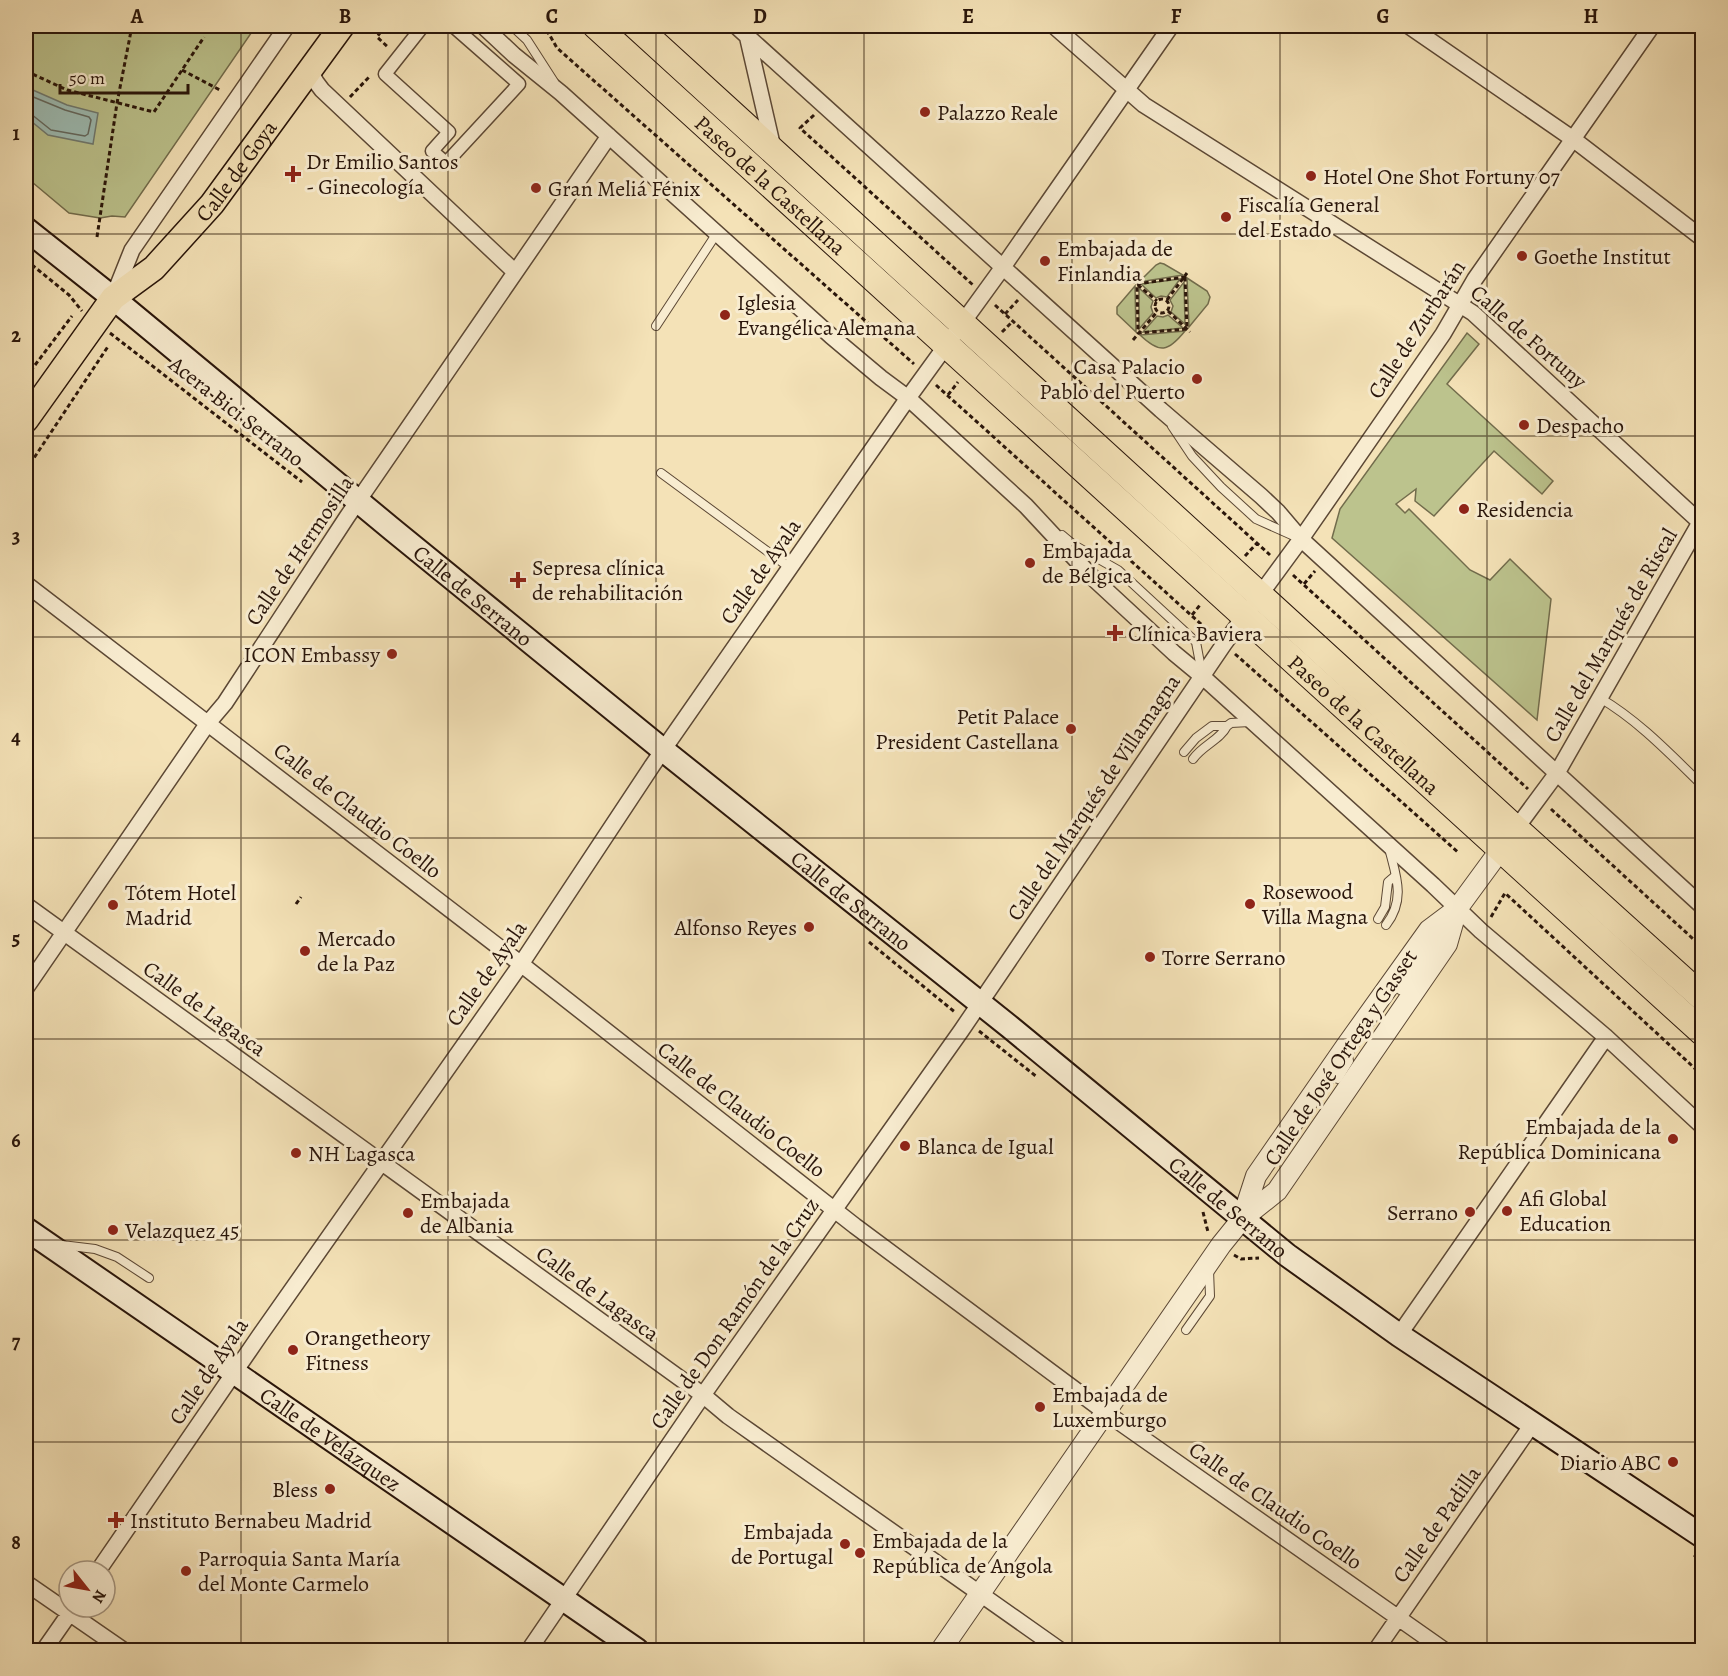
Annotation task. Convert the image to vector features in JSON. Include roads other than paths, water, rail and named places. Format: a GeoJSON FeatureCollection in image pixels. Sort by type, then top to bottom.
{"type":"FeatureCollection","features":[{"type":"Feature","properties":{"kind":"highway","name":"Paseo de la Castellana"},"geometry":{"type":"LineString","coordinates":[[596,26],[1245,616],[1508,839],[1702,998]]}},
{"type":"Feature","properties":{"kind":"highway","name":"Paseo de la Castellana"},"geometry":{"type":"LineString","coordinates":[[636,26],[1260,595],[1702,1032]]}},
{"type":"Feature","properties":{"kind":"main road","name":"Calle de Goya"},"geometry":{"type":"LineString","coordinates":[[26,420],[113,298],[154,268],[212,204],[342,26]]}},
{"type":"Feature","properties":{"kind":"main road","name":"Calle de Serrano"},"geometry":{"type":"LineString","coordinates":[[26,230],[113,298],[663,750],[980,1004],[1287,1255],[1400,1335],[1702,1536]]}},
{"type":"Feature","properties":{"kind":"main road","name":"Calle de Velázquez"},"geometry":{"type":"LineString","coordinates":[[26,1229],[637,1650]]}},
{"type":"Feature","properties":{"kind":"street","name":"Calle de Goya"},"geometry":{"type":"LineString","coordinates":[[113,298],[132,250],[287,26]]}},
{"type":"Feature","properties":{"kind":"street"},"geometry":{"type":"LineString","coordinates":[[423,26],[385,74],[449,132],[432,151],[446,163],[519,84],[453,26]]}},
{"type":"Feature","properties":{"kind":"street"},"geometry":{"type":"LineString","coordinates":[[483,26],[561,93],[831,336],[908,398],[1026,506],[1094,579],[1457,909],[1606,1037],[1702,1126]]}},
{"type":"Feature","properties":{"kind":"street","name":"Calle de Fortuny"},"geometry":{"type":"LineString","coordinates":[[1054,26],[1144,105],[1473,312],[1702,522]]}},
{"type":"Feature","properties":{"kind":"street"},"geometry":{"type":"LineString","coordinates":[[908,398],[1003,267],[1171,26]]}},
{"type":"Feature","properties":{"kind":"street"},"geometry":{"type":"LineString","coordinates":[[1409,26],[1573,139],[1702,238]]}},
{"type":"Feature","properties":{"kind":"street","name":"Calle de Zurbarán"},"geometry":{"type":"LineString","coordinates":[[1282,566],[1443,334],[1482,270],[1652,26]]}},
{"type":"Feature","properties":{"kind":"street","name":"Paseo de la Castellana"},"geometry":{"type":"LineString","coordinates":[[741,30],[773,150]]}},
{"type":"Feature","properties":{"kind":"street","name":"Paseo de la Castellana"},"geometry":{"type":"LineString","coordinates":[[741,30],[1161,410],[1278,512],[1301,539],[1702,906]]}},
{"type":"Feature","properties":{"kind":"street"},"geometry":{"type":"LineString","coordinates":[[310,70],[322,90],[515,272]]}},
{"type":"Feature","properties":{"kind":"street","name":"Calle de Hermosilla"},"geometry":{"type":"LineString","coordinates":[[26,988],[208,723],[225,703],[358,501],[609,136]]}},
{"type":"Feature","properties":{"kind":"street","name":"Calle de Ayala"},"geometry":{"type":"LineString","coordinates":[[106,1559],[234,1372],[521,964],[663,750],[908,398]]}},
{"type":"Feature","properties":{"kind":"street","name":"Calle del Marqués de Riscal"},"geometry":{"type":"LineString","coordinates":[[1557,773],[1702,522]]}},
{"type":"Feature","properties":{"kind":"street","name":"Calle del Marqués de Villamagna"},"geometry":{"type":"LineString","coordinates":[[980,1004],[1224,644],[1282,566]]}},
{"type":"Feature","properties":{"kind":"street","name":"Calle de Claudio Coello"},"geometry":{"type":"LineString","coordinates":[[26,584],[521,964],[835,1210],[1106,1412],[1444,1650]]}},
{"type":"Feature","properties":{"kind":"street","name":"Calle de José Ortega y Gasset"},"geometry":{"type":"LineString","coordinates":[[1242,1219],[1256,1176],[1346,1046],[1429,930],[1457,909],[1557,773]]}},
{"type":"Feature","properties":{"kind":"street","name":"Calle de Lagasca"},"geometry":{"type":"LineString","coordinates":[[26,905],[703,1395],[728,1416],[1059,1650]]}},
{"type":"Feature","properties":{"kind":"street","name":"Calle de José Ortega y Gasset"},"geometry":{"type":"LineString","coordinates":[[941,1650],[1209,1263],[1242,1219],[1277,1191],[1447,944],[1457,909]]}},
{"type":"Feature","properties":{"kind":"street","name":"Calle de Don Ramón de la Cruz"},"geometry":{"type":"LineString","coordinates":[[529,1650],[703,1395],[980,1004]]}},
{"type":"Feature","properties":{"kind":"street"},"geometry":{"type":"LineString","coordinates":[[1400,1335],[1606,1037]]}},
{"type":"Feature","properties":{"kind":"street","name":"Calle de Padilla"},"geometry":{"type":"LineString","coordinates":[[1376,1650],[1533,1423]]}},
{"type":"Feature","properties":{"kind":"street"},"geometry":{"type":"LineString","coordinates":[[26,1583],[57,1602]]}},
{"type":"Feature","properties":{"kind":"street"},"geometry":{"type":"LineString","coordinates":[[44,1650],[65,1619]]}},
{"type":"Feature","properties":{"kind":"street"},"geometry":{"type":"LineString","coordinates":[[83,1619],[123,1650]]}},
{"type":"Feature","properties":{"kind":"lane"},"geometry":{"type":"LineString","coordinates":[[512,26],[527,40],[561,93]]}},
{"type":"Feature","properties":{"kind":"lane"},"geometry":{"type":"LineString","coordinates":[[656,326],[717,233]]}},
{"type":"Feature","properties":{"kind":"lane"},"geometry":{"type":"LineString","coordinates":[[661,473],[790,568]]}},
{"type":"Feature","properties":{"kind":"lane"},"geometry":{"type":"LineString","coordinates":[[1026,506],[1074,545],[1118,570],[1196,642],[1203,677]]}},
{"type":"Feature","properties":{"kind":"lane"},"geometry":{"type":"LineString","coordinates":[[1600,698],[1620,710],[1644,730],[1702,785]]}},
{"type":"Feature","properties":{"kind":"lane"},"geometry":{"type":"LineString","coordinates":[[1184,752],[1196,738],[1212,726],[1252,722]]}},
{"type":"Feature","properties":{"kind":"lane"},"geometry":{"type":"LineString","coordinates":[[1193,759],[1202,749],[1223,734],[1227,726]]}},
{"type":"Feature","properties":{"kind":"lane"},"geometry":{"type":"LineString","coordinates":[[1386,925],[1395,912],[1399,884],[1388,845]]}},
{"type":"Feature","properties":{"kind":"lane"},"geometry":{"type":"LineString","coordinates":[[1378,919],[1384,907],[1388,882],[1395,876]]}},
{"type":"Feature","properties":{"kind":"lane"},"geometry":{"type":"LineString","coordinates":[[1400,990],[1457,909]]}},
{"type":"Feature","properties":{"kind":"lane"},"geometry":{"type":"LineString","coordinates":[[1338,1079],[1348,1060],[1346,1046]]}},
{"type":"Feature","properties":{"kind":"lane"},"geometry":{"type":"LineString","coordinates":[[46,1243],[95,1250],[117,1257],[149,1278]]}},
{"type":"Feature","properties":{"kind":"lane"},"geometry":{"type":"LineString","coordinates":[[1186,1330],[1210,1296],[1209,1263]]}},
{"type":"Feature","properties":{"kind":"water"},"geometry":{"type":"Polygon","coordinates":[[[26,87],[67,105],[98,113],[93,144],[48,135],[26,117],[26,87]]]}},
{"type":"Feature","properties":{"kind":"place","name":"Palazzo Reale"},"geometry":{"type":"Point","coordinates":[925,112]}},
{"type":"Feature","properties":{"kind":"place","name":"Dr Emilio Santos - Ginecología"},"geometry":{"type":"Point","coordinates":[293,174]}},
{"type":"Feature","properties":{"kind":"place","name":"Hotel One Shot Fortuny 07"},"geometry":{"type":"Point","coordinates":[1311,176]}},
{"type":"Feature","properties":{"kind":"place","name":"Gran Meliá Fénix"},"geometry":{"type":"Point","coordinates":[536,188]}},
{"type":"Feature","properties":{"kind":"place","name":"Fiscalía General del Estado"},"geometry":{"type":"Point","coordinates":[1226,217]}},
{"type":"Feature","properties":{"kind":"place","name":"Goethe Institut"},"geometry":{"type":"Point","coordinates":[1522,256]}},
{"type":"Feature","properties":{"kind":"place","name":"Embajada de Finlandia"},"geometry":{"type":"Point","coordinates":[1045,261]}},
{"type":"Feature","properties":{"kind":"place","name":"Iglesia Evangélica Alemana"},"geometry":{"type":"Point","coordinates":[725,315]}},
{"type":"Feature","properties":{"kind":"place","name":"Casa Palacio Pablo del Puerto"},"geometry":{"type":"Point","coordinates":[1197,379]}},
{"type":"Feature","properties":{"kind":"place","name":"Despacho"},"geometry":{"type":"Point","coordinates":[1524,425]}},
{"type":"Feature","properties":{"kind":"place","name":"Residencia"},"geometry":{"type":"Point","coordinates":[1464,509]}},
{"type":"Feature","properties":{"kind":"place","name":"Embajada de Bélgica"},"geometry":{"type":"Point","coordinates":[1030,563]}},
{"type":"Feature","properties":{"kind":"place","name":"Sepresa clínica de rehabilitación"},"geometry":{"type":"Point","coordinates":[518,580]}},
{"type":"Feature","properties":{"kind":"place","name":"Clínica Baviera"},"geometry":{"type":"Point","coordinates":[1115,633]}},
{"type":"Feature","properties":{"kind":"place","name":"ICON Embassy"},"geometry":{"type":"Point","coordinates":[392,654]}},
{"type":"Feature","properties":{"kind":"place","name":"Petit Palace President Castellana"},"geometry":{"type":"Point","coordinates":[1071,729]}},
{"type":"Feature","properties":{"kind":"place","name":"Rosewood Villa Magna"},"geometry":{"type":"Point","coordinates":[1250,904]}},
{"type":"Feature","properties":{"kind":"place","name":"Tótem Hotel Madrid"},"geometry":{"type":"Point","coordinates":[113,905]}},
{"type":"Feature","properties":{"kind":"place","name":"Alfonso Reyes"},"geometry":{"type":"Point","coordinates":[809,927]}},
{"type":"Feature","properties":{"kind":"place","name":"Mercado de la Paz"},"geometry":{"type":"Point","coordinates":[305,951]}},
{"type":"Feature","properties":{"kind":"place","name":"Torre Serrano"},"geometry":{"type":"Point","coordinates":[1150,957]}},
{"type":"Feature","properties":{"kind":"place","name":"Embajada de la República Dominicana"},"geometry":{"type":"Point","coordinates":[1673,1139]}},
{"type":"Feature","properties":{"kind":"place","name":"Blanca de Igual"},"geometry":{"type":"Point","coordinates":[905,1146]}},
{"type":"Feature","properties":{"kind":"place","name":"NH Lagasca"},"geometry":{"type":"Point","coordinates":[296,1153]}},
{"type":"Feature","properties":{"kind":"place","name":"Afi Global Education"},"geometry":{"type":"Point","coordinates":[1507,1211]}},
{"type":"Feature","properties":{"kind":"place","name":"Serrano"},"geometry":{"type":"Point","coordinates":[1470,1212]}},
{"type":"Feature","properties":{"kind":"place","name":"Embajada de Albania"},"geometry":{"type":"Point","coordinates":[408,1213]}},
{"type":"Feature","properties":{"kind":"place","name":"Velazquez 45"},"geometry":{"type":"Point","coordinates":[113,1230]}},
{"type":"Feature","properties":{"kind":"place","name":"Orangetheory Fitness"},"geometry":{"type":"Point","coordinates":[293,1350]}},
{"type":"Feature","properties":{"kind":"place","name":"Embajada de Luxemburgo"},"geometry":{"type":"Point","coordinates":[1040,1407]}},
{"type":"Feature","properties":{"kind":"place","name":"Diario ABC"},"geometry":{"type":"Point","coordinates":[1673,1462]}},
{"type":"Feature","properties":{"kind":"place","name":"Bless"},"geometry":{"type":"Point","coordinates":[330,1489]}},
{"type":"Feature","properties":{"kind":"place","name":"Instituto Bernabeu Madrid"},"geometry":{"type":"Point","coordinates":[116,1520]}},
{"type":"Feature","properties":{"kind":"place","name":"Embajada de Portugal"},"geometry":{"type":"Point","coordinates":[845,1544]}},
{"type":"Feature","properties":{"kind":"place","name":"Embajada de la República de Angola"},"geometry":{"type":"Point","coordinates":[860,1553]}},
{"type":"Feature","properties":{"kind":"place","name":"Parroquia Santa María del Monte Carmelo"},"geometry":{"type":"Point","coordinates":[186,1571]}}]}
